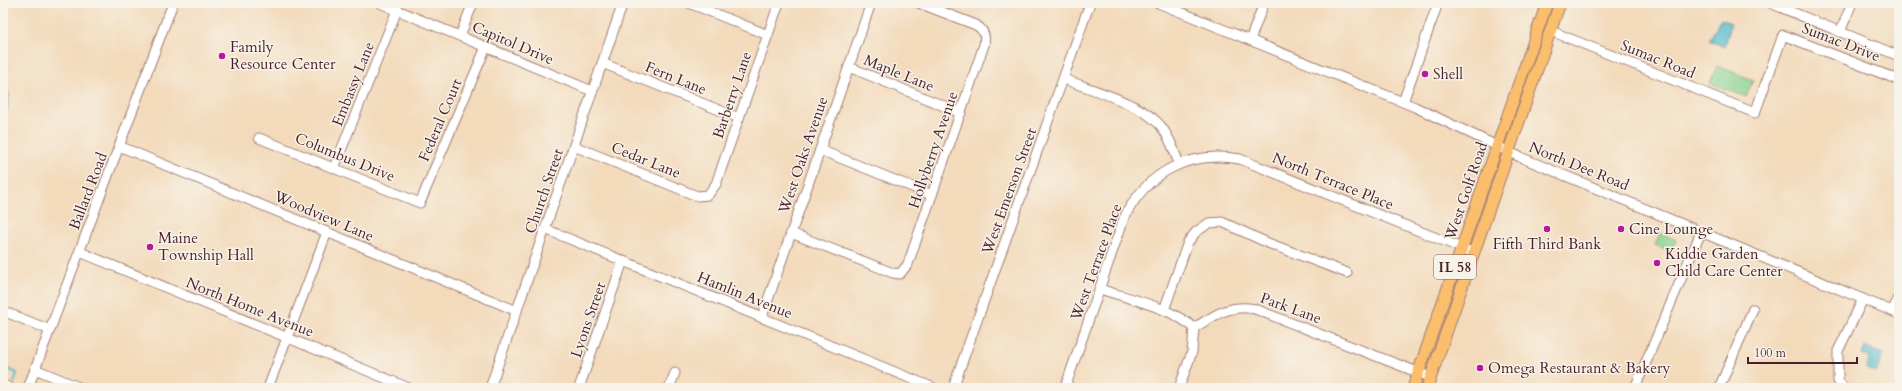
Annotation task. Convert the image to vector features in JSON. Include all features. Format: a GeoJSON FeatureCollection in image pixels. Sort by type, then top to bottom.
{"type":"FeatureCollection","features":[{"type":"Feature","properties":{"kind":"main road","name":"West Golf Road"},"geometry":{"type":"LineString","coordinates":[[1413,388],[1547,3]]}},
{"type":"Feature","properties":{"kind":"main road","name":"West Golf Road"},"geometry":{"type":"LineString","coordinates":[[1430,377],[1560,3]]}},
{"type":"Feature","properties":{"kind":"main road","name":"IL 58"},"geometry":{"type":"LineString","coordinates":[[1427,388],[1430,377]]}},
{"type":"Feature","properties":{"kind":"street","name":"Ballard Road"},"geometry":{"type":"LineString","coordinates":[[28,388],[173,3]]}},
{"type":"Feature","properties":{"kind":"street","name":"Capitol Drive"},"geometry":{"type":"LineString","coordinates":[[380,3],[592,91]]}},
{"type":"Feature","properties":{"kind":"street"},"geometry":{"type":"LineString","coordinates":[[460,36],[473,3]]}},
{"type":"Feature","properties":{"kind":"street","name":"Church Street"},"geometry":{"type":"LineString","coordinates":[[490,388],[623,3]]}},
{"type":"Feature","properties":{"kind":"street"},"geometry":{"type":"LineString","coordinates":[[689,3],[768,35]]}},
{"type":"Feature","properties":{"kind":"street","name":"Barberry Lane"},"geometry":{"type":"LineString","coordinates":[[708,195],[716,184],[780,3]]}},
{"type":"Feature","properties":{"kind":"street","name":"West Oaks Avenue"},"geometry":{"type":"LineString","coordinates":[[762,316],[871,3]]}},
{"type":"Feature","properties":{"kind":"street","name":"Hollyberry Avenue"},"geometry":{"type":"LineString","coordinates":[[791,233],[885,271],[900,274],[908,264],[984,45],[984,33],[976,25],[919,3]]}},
{"type":"Feature","properties":{"kind":"street","name":"West Emerson Street"},"geometry":{"type":"LineString","coordinates":[[953,388],[1090,3]]}},
{"type":"Feature","properties":{"kind":"street","name":"North Dee Road"},"geometry":{"type":"LineString","coordinates":[[1158,3],[1403,102],[1509,152],[1896,312]]}},
{"type":"Feature","properties":{"kind":"street"},"geometry":{"type":"LineString","coordinates":[[1250,40],[1264,3]]}},
{"type":"Feature","properties":{"kind":"street"},"geometry":{"type":"LineString","coordinates":[[1403,102],[1438,3]]}},
{"type":"Feature","properties":{"kind":"street"},"geometry":{"type":"LineString","coordinates":[[1770,3],[1899,56]]}},
{"type":"Feature","properties":{"kind":"street"},"geometry":{"type":"LineString","coordinates":[[1840,32],[1852,3]]}},
{"type":"Feature","properties":{"kind":"street","name":"Embassy Lane"},"geometry":{"type":"LineString","coordinates":[[334,168],[397,10]]}},
{"type":"Feature","properties":{"kind":"street","name":"Sumac Road"},"geometry":{"type":"LineString","coordinates":[[1551,31],[1755,113]]}},
{"type":"Feature","properties":{"kind":"street","name":"Sumac Drive"},"geometry":{"type":"LineString","coordinates":[[1755,113],[1783,35],[1899,80]]}},
{"type":"Feature","properties":{"kind":"street","name":"Federal Court"},"geometry":{"type":"LineString","coordinates":[[420,203],[486,47]]}},
{"type":"Feature","properties":{"kind":"street","name":"Fern Lane"},"geometry":{"type":"LineString","coordinates":[[602,63],[739,118]]}},
{"type":"Feature","properties":{"kind":"street","name":"Maple Lane"},"geometry":{"type":"LineString","coordinates":[[849,68],[961,113]]}},
{"type":"Feature","properties":{"kind":"street"},"geometry":{"type":"LineString","coordinates":[[1064,79],[1128,104],[1152,117],[1167,136],[1179,164]]}},
{"type":"Feature","properties":{"kind":"street","name":"Columbus Drive"},"geometry":{"type":"LineString","coordinates":[[259,138],[420,203]]}},
{"type":"Feature","properties":{"kind":"street","name":"Woodview Lane"},"geometry":{"type":"LineString","coordinates":[[120,146],[517,311]]}},
{"type":"Feature","properties":{"kind":"street","name":"Cedar Lane"},"geometry":{"type":"LineString","coordinates":[[574,146],[697,196],[708,195]]}},
{"type":"Feature","properties":{"kind":"street"},"geometry":{"type":"LineString","coordinates":[[820,150],[932,195]]}},
{"type":"Feature","properties":{"kind":"street","name":"North Terrace Place"},"geometry":{"type":"LineString","coordinates":[[1179,164],[1205,157],[1217,156],[1240,159],[1474,252]]}},
{"type":"Feature","properties":{"kind":"street","name":"West Terrace Place"},"geometry":{"type":"LineString","coordinates":[[1065,388],[1124,218],[1130,205],[1150,183],[1179,164]]}},
{"type":"Feature","properties":{"kind":"street"},"geometry":{"type":"LineString","coordinates":[[1164,310],[1188,242],[1196,232],[1209,223],[1222,222],[1268,243],[1347,273]]}},
{"type":"Feature","properties":{"kind":"street","name":"Hamlin Avenue"},"geometry":{"type":"LineString","coordinates":[[545,229],[762,316],[934,388]]}},
{"type":"Feature","properties":{"kind":"street"},"geometry":{"type":"LineString","coordinates":[[268,388],[327,232]]}},
{"type":"Feature","properties":{"kind":"street"},"geometry":{"type":"LineString","coordinates":[[1635,388],[1701,232]]}},
{"type":"Feature","properties":{"kind":"street","name":"North Home Avenue"},"geometry":{"type":"LineString","coordinates":[[80,252],[409,388]]}},
{"type":"Feature","properties":{"kind":"street","name":"Lyons Street"},"geometry":{"type":"LineString","coordinates":[[578,388],[623,261]]}},
{"type":"Feature","properties":{"kind":"street"},"geometry":{"type":"LineString","coordinates":[[1100,288],[1164,310],[1178,316],[1194,328],[1192,352],[1179,388]]}},
{"type":"Feature","properties":{"kind":"street"},"geometry":{"type":"LineString","coordinates":[[1896,312],[1899,298]]}},
{"type":"Feature","properties":{"kind":"street"},"geometry":{"type":"LineString","coordinates":[[1844,388],[1838,381],[1838,351],[1863,299]]}},
{"type":"Feature","properties":{"kind":"street","name":"Park Lane"},"geometry":{"type":"LineString","coordinates":[[1194,328],[1231,308],[1243,307],[1255,309],[1430,377]]}},
{"type":"Feature","properties":{"kind":"street"},"geometry":{"type":"LineString","coordinates":[[1719,388],[1753,309]]}},
{"type":"Feature","properties":{"kind":"street"},"geometry":{"type":"LineString","coordinates":[[3,312],[50,330]]}},
{"type":"Feature","properties":{"kind":"street"},"geometry":{"type":"LineString","coordinates":[[35,369],[81,388]]}},
{"type":"Feature","properties":{"kind":"street"},"geometry":{"type":"LineString","coordinates":[[668,388],[675,373]]}},
{"type":"Feature","properties":{"kind":"street"},"geometry":{"type":"LineString","coordinates":[[3,385],[10,388]]}},
{"type":"Feature","properties":{"kind":"green space"},"geometry":{"type":"Polygon","coordinates":[[[1717,66],[1753,80],[1746,97],[1710,83],[1717,66]]]}},
{"type":"Feature","properties":{"kind":"green space"},"geometry":{"type":"Polygon","coordinates":[[[1660,233],[1676,240],[1671,251],[1655,245],[1660,233]]]}},
{"type":"Feature","properties":{"kind":"water"},"geometry":{"type":"Polygon","coordinates":[[[1721,19],[1731,23],[1725,47],[1709,40],[1721,19]]]}},
{"type":"Feature","properties":{"kind":"water"},"geometry":{"type":"Polygon","coordinates":[[[3,78],[9,95],[5,123],[3,127],[3,78]]]}},
{"type":"Feature","properties":{"kind":"water"},"geometry":{"type":"Polygon","coordinates":[[[1865,347],[1883,354],[1876,373],[1866,369],[1870,358],[1862,354],[1865,347]]]}},
{"type":"Feature","properties":{"kind":"waterway"},"geometry":{"type":"LineString","coordinates":[[3,367],[17,373],[14,383]]}},
{"type":"Feature","properties":{"kind":"place","name":"Family Resource Center"},"geometry":{"type":"Point","coordinates":[222,56]}},
{"type":"Feature","properties":{"kind":"place","name":"Shell"},"geometry":{"type":"Point","coordinates":[1425,74]}},
{"type":"Feature","properties":{"kind":"place","name":"Fifth Third Bank"},"geometry":{"type":"Point","coordinates":[1547,229]}},
{"type":"Feature","properties":{"kind":"place","name":"Cine Lounge"},"geometry":{"type":"Point","coordinates":[1621,229]}},
{"type":"Feature","properties":{"kind":"place","name":"Maine Township Hall"},"geometry":{"type":"Point","coordinates":[150,247]}},
{"type":"Feature","properties":{"kind":"place","name":"Kiddie Garden Child Care Center"},"geometry":{"type":"Point","coordinates":[1657,263]}},
{"type":"Feature","properties":{"kind":"place","name":"Omega Restaurant & Bakery"},"geometry":{"type":"Point","coordinates":[1480,368]}}]}
